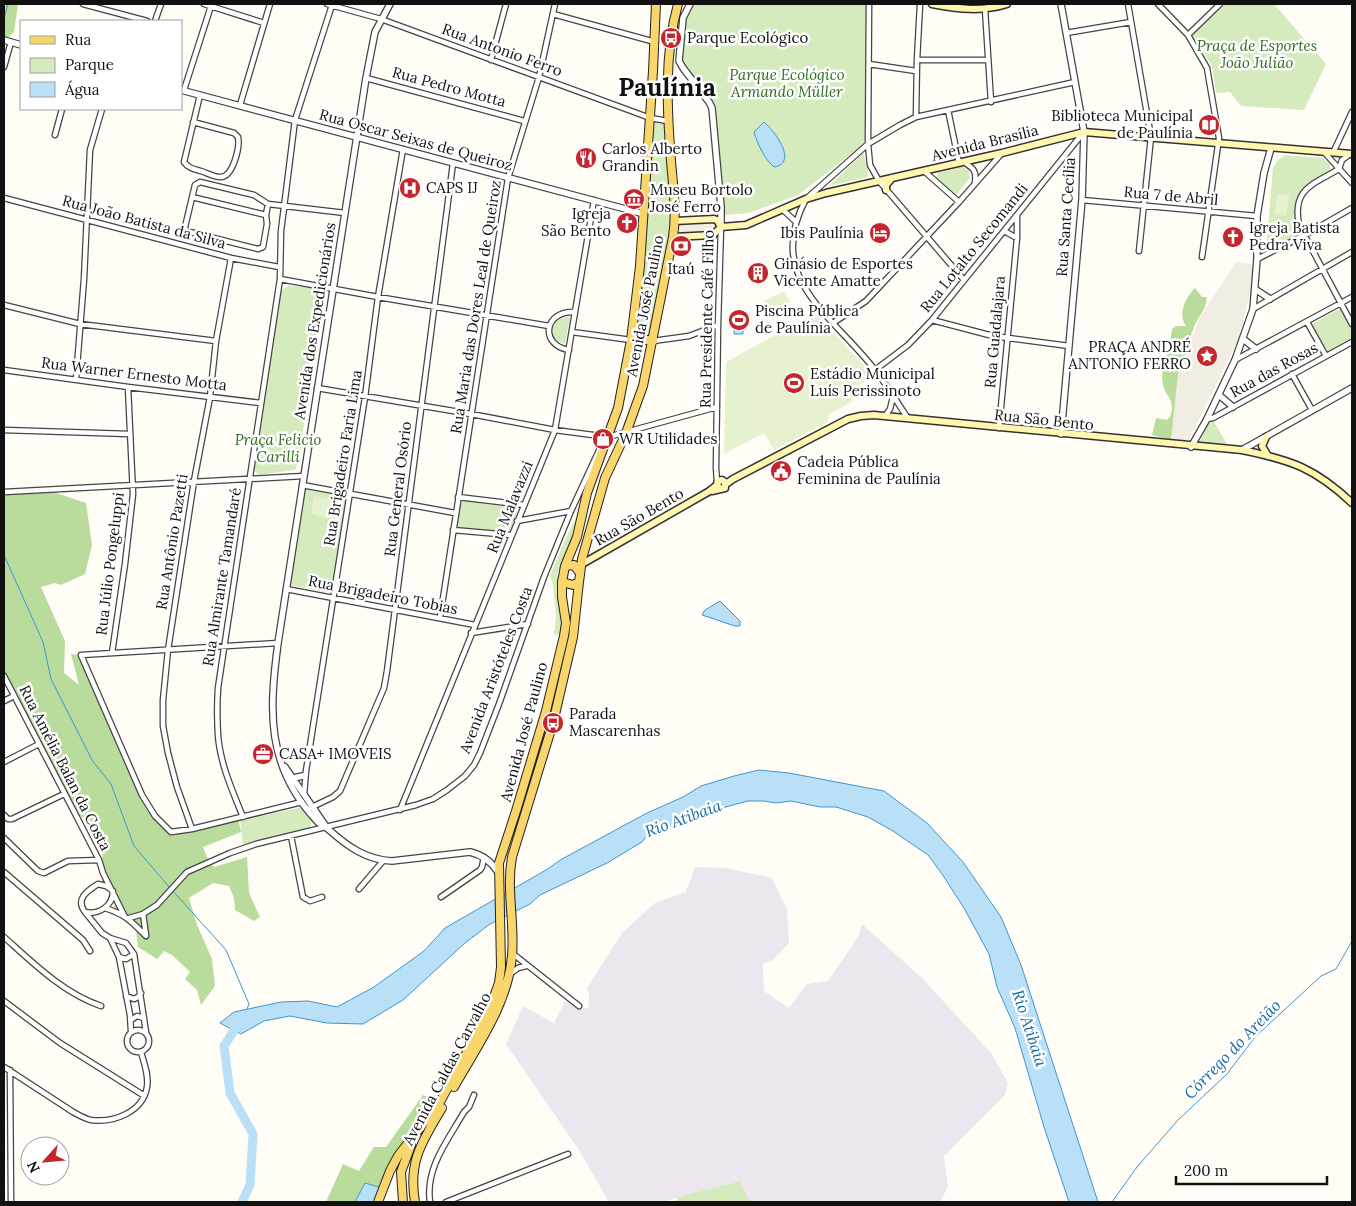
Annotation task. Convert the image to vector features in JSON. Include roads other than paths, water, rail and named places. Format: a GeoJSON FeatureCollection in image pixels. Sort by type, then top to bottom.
{"type":"FeatureCollection","features":[{"type":"Feature","properties":{"kind":"main road","name":"Avenida José Paulino"},"geometry":{"type":"LineString","coordinates":[[499,887],[499,863],[546,711],[564,636],[566,623],[562,582],[565,566],[577,537],[587,493],[618,408],[631,340],[644,214],[656,4]]}},
{"type":"Feature","properties":{"kind":"main road","name":"Avenida José Paulino"},"geometry":{"type":"LineString","coordinates":[[511,928],[509,886],[512,857],[555,715],[573,637],[580,573],[578,565],[605,478],[626,433],[643,386],[673,237],[676,220],[668,121],[668,85],[671,38],[678,4]]}},
{"type":"Feature","properties":{"kind":"main road"},"geometry":{"type":"LineString","coordinates":[[932,4],[985,9],[1007,4]]}},
{"type":"Feature","properties":{"kind":"main road","name":"Avenida Brasília"},"geometry":{"type":"LineString","coordinates":[[673,237],[713,235],[721,227],[746,226],[806,199],[1084,132],[1352,154]]}},
{"type":"Feature","properties":{"kind":"main road"},"geometry":{"type":"LineString","coordinates":[[886,190],[886,185],[892,178]]}},
{"type":"Feature","properties":{"kind":"main road","name":"Avenida Brasília"},"geometry":{"type":"LineString","coordinates":[[676,220],[714,219],[717,220],[721,227]]}},
{"type":"Feature","properties":{"kind":"main road"},"geometry":{"type":"LineString","coordinates":[[633,328],[641,338],[653,341]]}},
{"type":"Feature","properties":{"kind":"main road","name":"Rua São Bento"},"geometry":{"type":"LineString","coordinates":[[578,565],[721,484],[848,419],[860,416],[907,417],[999,428],[1192,447],[1242,450],[1295,463],[1313,472],[1352,503]]}},
{"type":"Feature","properties":{"kind":"main road"},"geometry":{"type":"LineString","coordinates":[[1266,436],[1262,446],[1268,456]]}},
{"type":"Feature","properties":{"kind":"main road"},"geometry":{"type":"LineString","coordinates":[[565,566],[578,565]]}},
{"type":"Feature","properties":{"kind":"main road"},"geometry":{"type":"LineString","coordinates":[[562,582],[573,585],[579,582]]}},
{"type":"Feature","properties":{"kind":"main road","name":"Avenida Caldas Carvalho"},"geometry":{"type":"LineString","coordinates":[[378,1202],[398,1156],[440,1102],[488,1013],[499,983],[501,967],[499,887]]}},
{"type":"Feature","properties":{"kind":"main road","name":"Avenida Caldas Carvalho"},"geometry":{"type":"LineString","coordinates":[[415,1202],[413,1168],[418,1151],[498,1008],[509,976],[512,953],[511,928]]}},
{"type":"Feature","properties":{"kind":"main road"},"geometry":{"type":"LineString","coordinates":[[404,1202],[401,1172],[410,1148],[420,1130]]}},
{"type":"Feature","properties":{"kind":"street"},"geometry":{"type":"LineString","coordinates":[[83,4],[143,20]]}},
{"type":"Feature","properties":{"kind":"street"},"geometry":{"type":"LineString","coordinates":[[155,20],[160,4]]}},
{"type":"Feature","properties":{"kind":"street"},"geometry":{"type":"LineString","coordinates":[[204,4],[264,23]]}},
{"type":"Feature","properties":{"kind":"street"},"geometry":{"type":"LineString","coordinates":[[240,105],[270,4]]}},
{"type":"Feature","properties":{"kind":"street","name":"Rua Antonio Ferro"},"geometry":{"type":"LineString","coordinates":[[329,4],[381,19],[650,118],[668,121]]}},
{"type":"Feature","properties":{"kind":"street","name":"Rua Almirante Tamandaré"},"geometry":{"type":"LineString","coordinates":[[243,816],[225,768],[218,736],[218,688],[280,279],[281,231],[296,120],[329,4]]}},
{"type":"Feature","properties":{"kind":"street","name":"Avenida dos Expedicionários"},"geometry":{"type":"LineString","coordinates":[[383,861],[367,857],[342,842],[295,793],[286,778],[277,749],[272,721],[272,689],[366,78],[376,32],[390,4]]}},
{"type":"Feature","properties":{"kind":"street"},"geometry":{"type":"LineString","coordinates":[[492,60],[506,4]]}},
{"type":"Feature","properties":{"kind":"street","name":"Rua Maria das Dores Leal de Queiroz"},"geometry":{"type":"LineString","coordinates":[[440,618],[508,178],[538,77],[555,4]]}},
{"type":"Feature","properties":{"kind":"street","name":"Rua Presidente Café Filho"},"geometry":{"type":"LineString","coordinates":[[690,4],[683,18],[679,61],[712,108],[721,207],[716,468],[721,484]]}},
{"type":"Feature","properties":{"kind":"street"},"geometry":{"type":"LineString","coordinates":[[869,4],[868,144],[870,165],[886,190],[964,280]]}},
{"type":"Feature","properties":{"kind":"street"},"geometry":{"type":"LineString","coordinates":[[916,117],[916,60],[920,4]]}},
{"type":"Feature","properties":{"kind":"street","name":"Rua Santa Cecília"},"geometry":{"type":"LineString","coordinates":[[1061,4],[1084,132],[1082,200],[1061,434]]}},
{"type":"Feature","properties":{"kind":"street"},"geometry":{"type":"LineString","coordinates":[[1128,4],[1151,137],[1139,251]]}},
{"type":"Feature","properties":{"kind":"street"},"geometry":{"type":"LineString","coordinates":[[1158,4],[1188,35],[1207,68],[1219,138],[1202,256]]}},
{"type":"Feature","properties":{"kind":"street"},"geometry":{"type":"LineString","coordinates":[[1188,35],[1220,4]]}},
{"type":"Feature","properties":{"kind":"street"},"geometry":{"type":"LineString","coordinates":[[182,90],[211,6]]}},
{"type":"Feature","properties":{"kind":"street"},"geometry":{"type":"LineString","coordinates":[[985,9],[991,102]]}},
{"type":"Feature","properties":{"kind":"street"},"geometry":{"type":"LineString","coordinates":[[553,14],[655,42]]}},
{"type":"Feature","properties":{"kind":"street"},"geometry":{"type":"LineString","coordinates":[[1066,33],[1131,22]]}},
{"type":"Feature","properties":{"kind":"street"},"geometry":{"type":"LineString","coordinates":[[4,40],[20,45]]}},
{"type":"Feature","properties":{"kind":"street"},"geometry":{"type":"LineString","coordinates":[[4,67],[11,42]]}},
{"type":"Feature","properties":{"kind":"street"},"geometry":{"type":"LineString","coordinates":[[916,60],[988,60]]}},
{"type":"Feature","properties":{"kind":"street"},"geometry":{"type":"LineString","coordinates":[[868,64],[916,70]]}},
{"type":"Feature","properties":{"kind":"street","name":"Rua Pedro Motta"},"geometry":{"type":"LineString","coordinates":[[366,78],[524,121]]}},
{"type":"Feature","properties":{"kind":"street"},"geometry":{"type":"LineString","coordinates":[[907,417],[875,370],[811,298],[802,284],[794,261],[794,248],[796,222],[806,199],[868,144],[916,117],[1075,82]]}},
{"type":"Feature","properties":{"kind":"street","name":"Rua Oscar Seixas de Queiroz"},"geometry":{"type":"LineString","coordinates":[[182,90],[644,214]]}},
{"type":"Feature","properties":{"kind":"street"},"geometry":{"type":"LineString","coordinates":[[193,122],[234,133],[238,137],[233,166],[226,176],[220,177],[185,165],[184,160],[193,122],[200,95]]}},
{"type":"Feature","properties":{"kind":"street"},"geometry":{"type":"LineString","coordinates":[[55,135],[62,110]]}},
{"type":"Feature","properties":{"kind":"street"},"geometry":{"type":"LineString","coordinates":[[76,379],[90,150],[102,110]]}},
{"type":"Feature","properties":{"kind":"street"},"geometry":{"type":"LineString","coordinates":[[948,110],[961,162],[973,167],[975,183]]}},
{"type":"Feature","properties":{"kind":"street"},"geometry":{"type":"LineString","coordinates":[[1333,153],[1352,112]]}},
{"type":"Feature","properties":{"kind":"street","name":"Rua Lotalto Secomandi"},"geometry":{"type":"LineString","coordinates":[[875,370],[908,345],[932,320],[1084,132]]}},
{"type":"Feature","properties":{"kind":"street"},"geometry":{"type":"LineString","coordinates":[[1192,447],[1208,419],[1235,360],[1253,308],[1258,216],[1264,173],[1271,148]]}},
{"type":"Feature","properties":{"kind":"street","name":"Rua Brigadeiro Faria Lima"},"geometry":{"type":"LineString","coordinates":[[304,794],[304,774],[334,598],[365,397],[378,297],[403,149]]}},
{"type":"Feature","properties":{"kind":"street"},"geometry":{"type":"LineString","coordinates":[[1324,152],[1352,183]]}},
{"type":"Feature","properties":{"kind":"street"},"geometry":{"type":"LineString","coordinates":[[833,323],[866,301],[1002,153]]}},
{"type":"Feature","properties":{"kind":"street"},"geometry":{"type":"LineString","coordinates":[[1352,154],[1345,156],[1339,168],[1308,188],[1298,201],[1296,208],[1299,225],[1352,324]]}},
{"type":"Feature","properties":{"kind":"street","name":"Rua General Osório"},"geometry":{"type":"LineString","coordinates":[[112,653],[81,654],[142,795],[155,816],[171,832],[192,829],[243,816],[308,806],[333,797],[340,791],[384,688],[453,163]]}},
{"type":"Feature","properties":{"kind":"street"},"geometry":{"type":"LineString","coordinates":[[924,171],[959,202]]}},
{"type":"Feature","properties":{"kind":"street"},"geometry":{"type":"LineString","coordinates":[[268,204],[263,247],[258,249],[186,230],[185,227],[195,185],[200,182],[254,195],[268,204],[345,213]]}},
{"type":"Feature","properties":{"kind":"street"},"geometry":{"type":"LineString","coordinates":[[192,197],[266,215]]}},
{"type":"Feature","properties":{"kind":"street","name":"Rua João Batista da Silva"},"geometry":{"type":"LineString","coordinates":[[4,198],[231,258],[279,267]]}},
{"type":"Feature","properties":{"kind":"street","name":"Rua Malavazzi"},"geometry":{"type":"LineString","coordinates":[[400,810],[555,430],[594,200]]}},
{"type":"Feature","properties":{"kind":"street","name":"Rua 7 de Abril"},"geometry":{"type":"LineString","coordinates":[[1082,200],[1258,216]]}},
{"type":"Feature","properties":{"kind":"street"},"geometry":{"type":"LineString","coordinates":[[1257,259],[1352,208]]}},
{"type":"Feature","properties":{"kind":"street"},"geometry":{"type":"LineString","coordinates":[[782,209],[796,222]]}},
{"type":"Feature","properties":{"kind":"street","name":"Rua Guadalajara"},"geometry":{"type":"LineString","coordinates":[[999,428],[1006,338],[1017,238],[1017,215]]}},
{"type":"Feature","properties":{"kind":"street"},"geometry":{"type":"LineString","coordinates":[[1004,231],[1017,238]]}},
{"type":"Feature","properties":{"kind":"street"},"geometry":{"type":"LineString","coordinates":[[1253,308],[1352,252]]}},
{"type":"Feature","properties":{"kind":"street","name":"Rua Antônio Pazetti"},"geometry":{"type":"LineString","coordinates":[[192,829],[168,753],[163,726],[163,700],[168,650],[194,481],[210,397],[216,341],[231,258]]}},
{"type":"Feature","properties":{"kind":"street"},"geometry":{"type":"LineString","coordinates":[[280,279],[549,326]]}},
{"type":"Feature","properties":{"kind":"street"},"geometry":{"type":"LineString","coordinates":[[1255,289],[1270,298]]}},
{"type":"Feature","properties":{"kind":"street"},"geometry":{"type":"LineString","coordinates":[[1235,360],[1352,297]]}},
{"type":"Feature","properties":{"kind":"street"},"geometry":{"type":"LineString","coordinates":[[4,305],[80,324],[216,341]]}},
{"type":"Feature","properties":{"kind":"street"},"geometry":{"type":"LineString","coordinates":[[569,350],[554,344],[549,326],[554,317],[568,312],[575,312]]}},
{"type":"Feature","properties":{"kind":"street"},"geometry":{"type":"LineString","coordinates":[[932,320],[993,336],[1069,346]]}},
{"type":"Feature","properties":{"kind":"street"},"geometry":{"type":"LineString","coordinates":[[1307,322],[1326,356]]}},
{"type":"Feature","properties":{"kind":"street"},"geometry":{"type":"LineString","coordinates":[[653,341],[689,336],[718,325]]}},
{"type":"Feature","properties":{"kind":"street"},"geometry":{"type":"LineString","coordinates":[[572,332],[631,340]]}},
{"type":"Feature","properties":{"kind":"street"},"geometry":{"type":"LineString","coordinates":[[1243,339],[1256,349]]}},
{"type":"Feature","properties":{"kind":"street","name":"Rua das Rosas"},"geometry":{"type":"LineString","coordinates":[[1208,419],[1352,342]]}},
{"type":"Feature","properties":{"kind":"street","name":"Rua Warner Ernesto Motta"},"geometry":{"type":"LineString","coordinates":[[4,370],[128,388],[261,403]]}},
{"type":"Feature","properties":{"kind":"street"},"geometry":{"type":"LineString","coordinates":[[1292,374],[1312,410]]}},
{"type":"Feature","properties":{"kind":"street","name":"Rua Júlio Pongeluppi"},"geometry":{"type":"LineString","coordinates":[[112,653],[125,564],[132,494],[128,388]]}},
{"type":"Feature","properties":{"kind":"street"},"geometry":{"type":"LineString","coordinates":[[317,388],[555,430],[608,437],[718,407]]}},
{"type":"Feature","properties":{"kind":"street"},"geometry":{"type":"LineString","coordinates":[[1242,450],[1352,388]]}},
{"type":"Feature","properties":{"kind":"street"},"geometry":{"type":"LineString","coordinates":[[1218,395],[1233,407]]}},
{"type":"Feature","properties":{"kind":"street"},"geometry":{"type":"LineString","coordinates":[[884,416],[890,408],[893,396]]}},
{"type":"Feature","properties":{"kind":"street"},"geometry":{"type":"LineString","coordinates":[[4,430],[129,434]]}},
{"type":"Feature","properties":{"kind":"street","name":"Avenida Aristóteles Costa"},"geometry":{"type":"LineString","coordinates":[[143,914],[163,899],[186,872],[230,853],[256,844],[416,805],[440,794],[464,776],[474,765],[496,712],[544,577],[571,511],[600,447],[608,437]]}},
{"type":"Feature","properties":{"kind":"street"},"geometry":{"type":"LineString","coordinates":[[4,492],[304,476]]}},
{"type":"Feature","properties":{"kind":"street"},"geometry":{"type":"LineString","coordinates":[[302,485],[456,513]]}},
{"type":"Feature","properties":{"kind":"street"},"geometry":{"type":"LineString","coordinates":[[458,497],[524,505]]}},
{"type":"Feature","properties":{"kind":"street"},"geometry":{"type":"LineString","coordinates":[[517,522],[571,511]]}},
{"type":"Feature","properties":{"kind":"street"},"geometry":{"type":"LineString","coordinates":[[453,530],[512,535]]}},
{"type":"Feature","properties":{"kind":"street","name":"Rua Brigadeiro Tobias"},"geometry":{"type":"LineString","coordinates":[[286,589],[475,625]]}},
{"type":"Feature","properties":{"kind":"street"},"geometry":{"type":"LineString","coordinates":[[471,633],[528,624]]}},
{"type":"Feature","properties":{"kind":"street"},"geometry":{"type":"LineString","coordinates":[[112,653],[278,643]]}},
{"type":"Feature","properties":{"kind":"street","name":"Rua Amélia Balan da Costa"},"geometry":{"type":"LineString","coordinates":[[4,676],[99,860],[103,873],[124,915]]}},
{"type":"Feature","properties":{"kind":"street"},"geometry":{"type":"LineString","coordinates":[[4,701],[14,696]]}},
{"type":"Feature","properties":{"kind":"street"},"geometry":{"type":"LineString","coordinates":[[4,762],[39,744]]}},
{"type":"Feature","properties":{"kind":"street","name":"Avenida dos Expedicionários"},"geometry":{"type":"LineString","coordinates":[[283,764],[304,794],[308,806]]}},
{"type":"Feature","properties":{"kind":"street"},"geometry":{"type":"LineString","coordinates":[[293,778],[304,774]]}},
{"type":"Feature","properties":{"kind":"street","name":"Rua Brigadeiro Faria Lima"},"geometry":{"type":"LineString","coordinates":[[295,793],[304,774]]}},
{"type":"Feature","properties":{"kind":"street"},"geometry":{"type":"LineString","coordinates":[[4,815],[8,819],[12,819],[64,794]]}},
{"type":"Feature","properties":{"kind":"street"},"geometry":{"type":"LineString","coordinates":[[291,836],[303,897],[310,901],[322,897]]}},
{"type":"Feature","properties":{"kind":"street"},"geometry":{"type":"LineString","coordinates":[[4,838],[38,871],[44,873],[68,861],[99,860]]}},
{"type":"Feature","properties":{"kind":"street"},"geometry":{"type":"LineString","coordinates":[[360,888],[383,861],[464,852],[479,854],[491,862],[499,872]]}},
{"type":"Feature","properties":{"kind":"street"},"geometry":{"type":"LineString","coordinates":[[440,897],[480,870],[484,857]]}},
{"type":"Feature","properties":{"kind":"street"},"geometry":{"type":"LineString","coordinates":[[4,872],[83,940],[90,951]]}},
{"type":"Feature","properties":{"kind":"street","name":"Rua Amélia Balan da Costa"},"geometry":{"type":"LineString","coordinates":[[98,884],[103,873]]}},
{"type":"Feature","properties":{"kind":"street"},"geometry":{"type":"LineString","coordinates":[[85,912],[96,913],[105,908],[111,901],[113,891],[106,886],[98,884],[90,889],[81,899],[81,903],[85,912],[102,933],[110,938],[126,943],[134,954],[146,1032],[149,1038],[148,1045],[141,1052]]}},
{"type":"Feature","properties":{"kind":"street"},"geometry":{"type":"LineString","coordinates":[[105,908],[129,918],[146,936],[143,914],[129,918]]}},
{"type":"Feature","properties":{"kind":"street"},"geometry":{"type":"LineString","coordinates":[[96,913],[96,925]]}},
{"type":"Feature","properties":{"kind":"street"},"geometry":{"type":"LineString","coordinates":[[4,937],[50,976],[85,1001],[100,1006]]}},
{"type":"Feature","properties":{"kind":"street"},"geometry":{"type":"LineString","coordinates":[[110,938],[119,957],[131,1020],[131,1031],[128,1034],[127,1043],[132,1051],[141,1052]]}},
{"type":"Feature","properties":{"kind":"street"},"geometry":{"type":"LineString","coordinates":[[512,953],[526,966],[579,1006]]}},
{"type":"Feature","properties":{"kind":"street"},"geometry":{"type":"LineString","coordinates":[[119,957],[126,959],[134,954]]}},
{"type":"Feature","properties":{"kind":"street"},"geometry":{"type":"LineString","coordinates":[[509,976],[518,968],[526,966]]}},
{"type":"Feature","properties":{"kind":"street"},"geometry":{"type":"LineString","coordinates":[[126,996],[134,999],[141,993]]}},
{"type":"Feature","properties":{"kind":"street"},"geometry":{"type":"LineString","coordinates":[[4,1001],[56,1040],[144,1095]]}},
{"type":"Feature","properties":{"kind":"street"},"geometry":{"type":"LineString","coordinates":[[131,1020],[137,1016],[144,1018]]}},
{"type":"Feature","properties":{"kind":"street"},"geometry":{"type":"LineString","coordinates":[[131,1031],[139,1029],[146,1032]]}},
{"type":"Feature","properties":{"kind":"street"},"geometry":{"type":"LineString","coordinates":[[4,1068],[85,1118],[93,1120],[111,1119],[128,1114],[139,1104],[144,1095],[147,1081],[141,1052]]}},
{"type":"Feature","properties":{"kind":"street"},"geometry":{"type":"LineString","coordinates":[[10,1070],[11,1202]]}},
{"type":"Feature","properties":{"kind":"street"},"geometry":{"type":"LineString","coordinates":[[430,1202],[429,1188],[434,1164],[464,1112],[469,1107],[474,1095]]}},
{"type":"Feature","properties":{"kind":"street"},"geometry":{"type":"LineString","coordinates":[[446,1202],[568,1154]]}},
{"type":"Feature","properties":{"kind":"water"},"geometry":{"type":"Polygon","coordinates":[[[764,122],[778,139],[784,153],[784,159],[781,164],[774,167],[762,151],[754,132],[764,122]]]}},
{"type":"Feature","properties":{"kind":"water","name":"Piscina Pública de Paulínia"},"geometry":{"type":"Polygon","coordinates":[[[735,315],[743,315],[743,334],[734,334],[735,315]]]}},
{"type":"Feature","properties":{"kind":"water"},"geometry":{"type":"Polygon","coordinates":[[[720,601],[740,621],[740,626],[702,615],[705,610],[720,601]]]}},
{"type":"Feature","properties":{"kind":"water","name":"Rio Atibaia"},"geometry":{"type":"Polygon","coordinates":[[[759,770],[789,773],[884,791],[927,823],[963,862],[1001,917],[1021,965],[1098,1202],[1069,1202],[1044,1127],[1015,1028],[997,987],[989,954],[964,908],[942,874],[928,855],[893,831],[868,817],[836,807],[820,807],[791,801],[776,803],[748,801],[703,813],[646,837],[642,842],[607,863],[540,895],[530,904],[490,924],[465,943],[403,1000],[363,1024],[327,1023],[290,1016],[264,1021],[241,1034],[220,1023],[234,1012],[281,1002],[308,1001],[337,1007],[374,987],[424,951],[445,928],[562,859],[701,786],[759,770]]]}},
{"type":"Feature","properties":{"kind":"water"},"geometry":{"type":"Polygon","coordinates":[[[365,1183],[382,1188],[376,1202],[355,1202],[365,1183]]]}},
{"type":"Feature","properties":{"kind":"waterway"},"geometry":{"type":"LineString","coordinates":[[4,18],[8,4]]}},
{"type":"Feature","properties":{"kind":"waterway"},"geometry":{"type":"LineString","coordinates":[[4,555],[43,642],[51,679],[92,760],[111,784],[134,846],[170,888]]}},
{"type":"Feature","properties":{"kind":"waterway"},"geometry":{"type":"LineString","coordinates":[[173,891],[226,950],[249,1004],[247,1009]]}},
{"type":"Feature","properties":{"kind":"waterway","name":"Córrego do Areião"},"geometry":{"type":"LineString","coordinates":[[1112,1202],[1137,1167],[1178,1120],[1227,1074],[1255,1037],[1321,976],[1336,969],[1352,941]]}},
{"type":"Feature","properties":{"kind":"waterway","name":"Rio Atibaia"},"geometry":{"type":"LineString","coordinates":[[242,1202],[250,1185],[253,1134],[230,1093],[224,1046],[235,1029],[245,1023]]}},
{"type":"Feature","properties":{"kind":"place","name":"Parque Ecológico"},"geometry":{"type":"Point","coordinates":[671,38]}},
{"type":"Feature","properties":{"kind":"place","name":"Biblioteca Municipal de Paulínia"},"geometry":{"type":"Point","coordinates":[1209,125]}},
{"type":"Feature","properties":{"kind":"place","name":"Carlos Alberto Grandin"},"geometry":{"type":"Point","coordinates":[586,158]}},
{"type":"Feature","properties":{"kind":"place","name":"CAPS IJ"},"geometry":{"type":"Point","coordinates":[410,188]}},
{"type":"Feature","properties":{"kind":"place","name":"Museu Bortolo José Ferro"},"geometry":{"type":"Point","coordinates":[634,199]}},
{"type":"Feature","properties":{"kind":"place","name":"Igreja São Bento"},"geometry":{"type":"Point","coordinates":[627,223]}},
{"type":"Feature","properties":{"kind":"place","name":"Ibis Paulínia"},"geometry":{"type":"Point","coordinates":[880,233]}},
{"type":"Feature","properties":{"kind":"place","name":"Igreja Batista Pedra Viva"},"geometry":{"type":"Point","coordinates":[1233,237]}},
{"type":"Feature","properties":{"kind":"place","name":"Itaú"},"geometry":{"type":"Point","coordinates":[681,246]}},
{"type":"Feature","properties":{"kind":"place","name":"Ginásio de Esportes Vicente Amatte"},"geometry":{"type":"Point","coordinates":[758,273]}},
{"type":"Feature","properties":{"kind":"place","name":"Piscina Pública de Paulínia"},"geometry":{"type":"Point","coordinates":[739,320]}},
{"type":"Feature","properties":{"kind":"place","name":"PRAÇA ANDRÉ ANTONIO FERRO"},"geometry":{"type":"Point","coordinates":[1207,356]}},
{"type":"Feature","properties":{"kind":"place","name":"Estádio Municipal Luís Perissinoto"},"geometry":{"type":"Point","coordinates":[794,383]}},
{"type":"Feature","properties":{"kind":"place","name":"WR Utilidades"},"geometry":{"type":"Point","coordinates":[603,439]}},
{"type":"Feature","properties":{"kind":"place","name":"Cadeia Pública Feminina de Paulínia"},"geometry":{"type":"Point","coordinates":[781,471]}},
{"type":"Feature","properties":{"kind":"place","name":"Parada Mascarenhas"},"geometry":{"type":"Point","coordinates":[553,723]}},
{"type":"Feature","properties":{"kind":"place","name":"CASA+ IMOVEIS"},"geometry":{"type":"Point","coordinates":[263,754]}},
{"type":"Feature","properties":{"kind":"district","name":"Paulínia"},"geometry":{"type":"Point","coordinates":[667,87]}},
{"type":"Feature","properties":{"kind":"park label","name":"Praça de Esportes João Julião"},"geometry":{"type":"Point","coordinates":[1257,54]}},
{"type":"Feature","properties":{"kind":"park label","name":"Parque Ecológico Armando Müller"},"geometry":{"type":"Point","coordinates":[787,84]}},
{"type":"Feature","properties":{"kind":"park label","name":"Praça Felicio Carilli"},"geometry":{"type":"Point","coordinates":[278,448]}}]}
